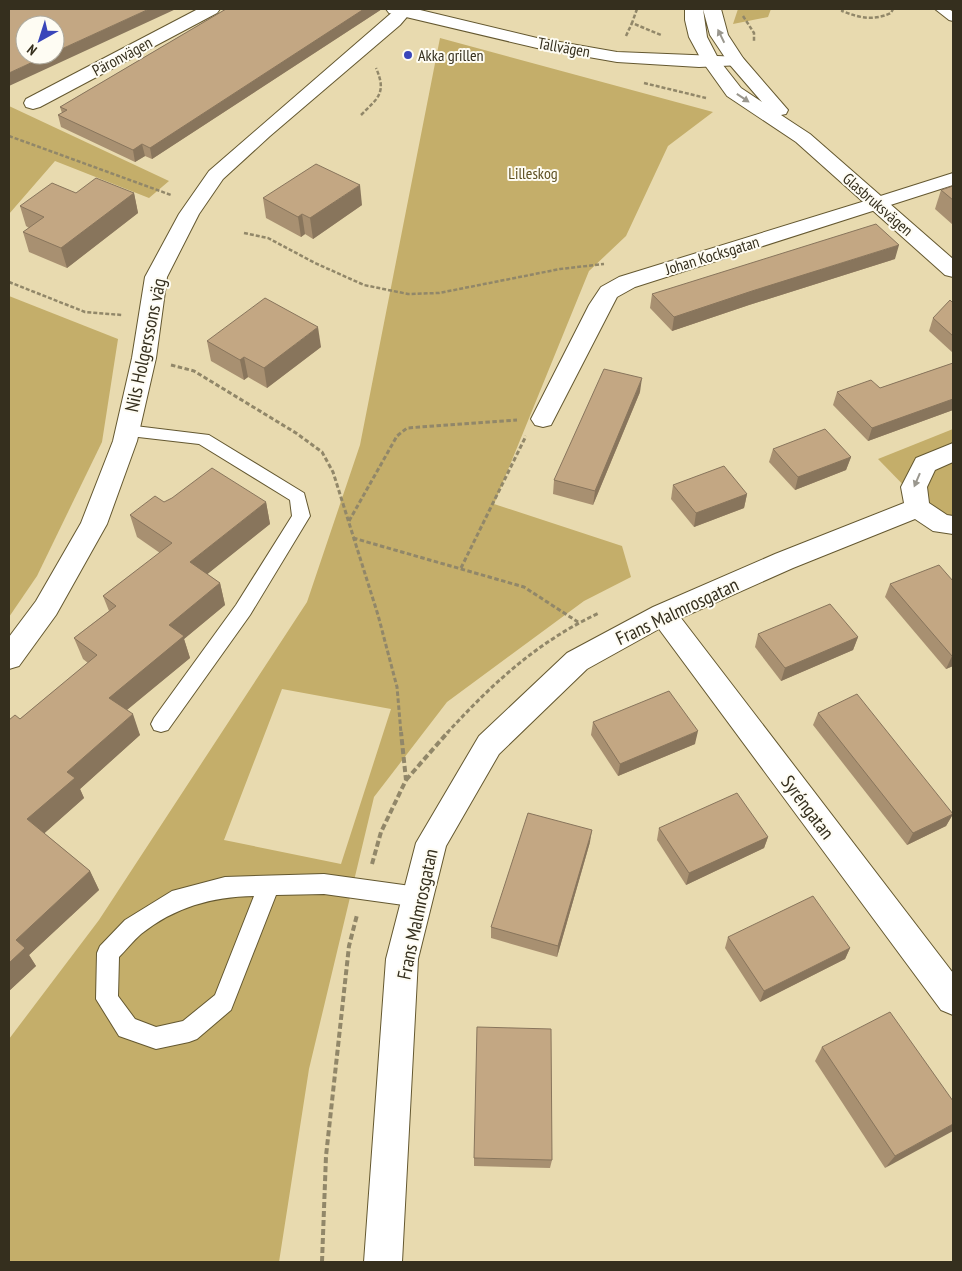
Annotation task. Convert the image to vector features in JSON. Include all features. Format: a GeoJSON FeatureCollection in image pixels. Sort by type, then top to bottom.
{"type":"FeatureCollection","features":[{"type":"Feature","properties":{"kind":"street","name":"Päronvägen"},"geometry":{"type":"LineString","coordinates":[[33,103],[211,9]]}},
{"type":"Feature","properties":{"kind":"street","name":"Glasbruksvägen"},"geometry":{"type":"LineString","coordinates":[[694,9],[694,20],[698,37],[711,61],[734,92],[803,138],[953,270]]}},
{"type":"Feature","properties":{"kind":"street","name":"Glasbruksvägen"},"geometry":{"type":"LineString","coordinates":[[712,9],[719,35],[736,61],[803,138]]}},
{"type":"Feature","properties":{"kind":"street","name":"Tallvägen"},"geometry":{"type":"LineString","coordinates":[[399,10],[538,43],[617,57],[736,61]]}},
{"type":"Feature","properties":{"kind":"street","name":"Nils Holgerssons väg"},"geometry":{"type":"LineString","coordinates":[[9,658],[46,608],[94,524],[127,431],[144,358],[156,278],[175,238],[195,204],[216,175],[354,54],[399,10]]}},
{"type":"Feature","properties":{"kind":"street","name":"Johan Kocksgatan"},"geometry":{"type":"LineString","coordinates":[[543,418],[600,305],[610,292],[627,282],[953,179]]}},
{"type":"Feature","properties":{"kind":"street"},"geometry":{"type":"LineString","coordinates":[[953,452],[925,464],[914,486],[917,508],[942,524],[953,525]]}},
{"type":"Feature","properties":{"kind":"street","name":"Frans Malmrosgatan"},"geometry":{"type":"LineString","coordinates":[[383,1262],[402,959],[431,843],[489,745],[576,660],[663,614],[917,508]]}},
{"type":"Feature","properties":{"kind":"street","name":"Syréngatan"},"geometry":{"type":"LineString","coordinates":[[663,614],[953,999]]}},
{"type":"Feature","properties":{"kind":"lane"},"geometry":{"type":"LineString","coordinates":[[941,9],[953,17]]}},
{"type":"Feature","properties":{"kind":"lane"},"geometry":{"type":"LineString","coordinates":[[127,431],[203,439],[298,497],[301,516],[242,610],[161,724]]}},
{"type":"Feature","properties":{"kind":"lane"},"geometry":{"type":"LineString","coordinates":[[270,885],[222,1002],[189,1031],[156,1038],[127,1028],[107,999],[108,953],[133,927],[180,898],[225,887],[270,885],[324,884],[418,897]]}},
{"type":"Feature","properties":{"kind":"path"},"geometry":{"type":"LineString","coordinates":[[843,9],[842,11],[867,20],[883,17],[891,13],[893,9]]}},
{"type":"Feature","properties":{"kind":"path"},"geometry":{"type":"LineString","coordinates":[[742,14],[754,33]]}},
{"type":"Feature","properties":{"kind":"path"},"geometry":{"type":"LineString","coordinates":[[623,42],[632,23]]}},
{"type":"Feature","properties":{"kind":"path"},"geometry":{"type":"LineString","coordinates":[[354,54],[375,67],[383,82],[381,94],[361,115]]}},
{"type":"Feature","properties":{"kind":"path"},"geometry":{"type":"LineString","coordinates":[[639,82],[710,99]]}},
{"type":"Feature","properties":{"kind":"path"},"geometry":{"type":"LineString","coordinates":[[9,136],[195,204]]}},
{"type":"Feature","properties":{"kind":"path"},"geometry":{"type":"LineString","coordinates":[[244,233],[268,238],[315,263],[364,285],[408,294],[439,292],[551,271],[610,264]]}},
{"type":"Feature","properties":{"kind":"path"},"geometry":{"type":"LineString","coordinates":[[9,282],[32,289],[85,312],[150,318]]}},
{"type":"Feature","properties":{"kind":"path"},"geometry":{"type":"LineString","coordinates":[[144,358],[194,371],[296,433],[322,452],[333,472],[349,521],[398,687],[406,780],[381,832],[348,955],[326,1156],[322,1262]]}},
{"type":"Feature","properties":{"kind":"path"},"geometry":{"type":"LineString","coordinates":[[349,521],[397,436],[407,428],[543,418]]}},
{"type":"Feature","properties":{"kind":"path"},"geometry":{"type":"LineString","coordinates":[[461,568],[525,438],[543,418]]}},
{"type":"Feature","properties":{"kind":"path"},"geometry":{"type":"LineString","coordinates":[[354,538],[524,587],[578,622]]}},
{"type":"Feature","properties":{"kind":"green space"},"geometry":{"type":"Polygon","coordinates":[[[738,9],[771,9],[768,17],[733,24],[738,9]]]}},
{"type":"Feature","properties":{"kind":"green space","name":"Lilleskog"},"geometry":{"type":"Polygon","coordinates":[[[440,38],[713,112],[668,146],[626,236],[589,271],[494,504],[622,546],[631,577],[584,601],[447,702],[374,797],[309,1069],[279,1262],[9,1262],[9,1039],[99,920],[307,602],[360,445],[440,38]],[[282,689],[224,840],[341,864],[391,709],[282,689]]]}},
{"type":"Feature","properties":{"kind":"green space"},"geometry":{"type":"Polygon","coordinates":[[[9,106],[169,181],[149,198],[55,161],[9,214],[9,106]]]}},
{"type":"Feature","properties":{"kind":"green space"},"geometry":{"type":"Polygon","coordinates":[[[9,296],[118,339],[102,442],[37,576],[9,617],[9,296]]]}},
{"type":"Feature","properties":{"kind":"green space"},"geometry":{"type":"Polygon","coordinates":[[[953,429],[953,536],[878,459],[953,429]]]}},
{"type":"Feature","properties":{"kind":"building"},"geometry":{"type":"Polygon","coordinates":[[[9,9],[149,9],[65,47],[65,15],[15,15],[15,65],[26,65],[9,73],[9,9]]]}},
{"type":"Feature","properties":{"kind":"building"},"geometry":{"type":"Polygon","coordinates":[[[226,9],[364,9],[150,148],[142,144],[133,150],[58,115],[67,110],[60,107],[226,9]]]}},
{"type":"Feature","properties":{"kind":"building"},"geometry":{"type":"Polygon","coordinates":[[[316,164],[360,185],[310,218],[302,214],[298,217],[263,198],[316,164]]]}},
{"type":"Feature","properties":{"kind":"building"},"geometry":{"type":"Polygon","coordinates":[[[96,178],[134,193],[61,248],[23,232],[44,217],[20,206],[52,183],[76,193],[96,178]]]}},
{"type":"Feature","properties":{"kind":"building"},"geometry":{"type":"Polygon","coordinates":[[[953,186],[953,200],[941,190],[953,186]]]}},
{"type":"Feature","properties":{"kind":"building"},"geometry":{"type":"Polygon","coordinates":[[[876,224],[899,245],[674,317],[652,294],[876,224]]]}},
{"type":"Feature","properties":{"kind":"building"},"geometry":{"type":"Polygon","coordinates":[[[265,298],[318,327],[264,368],[244,357],[240,360],[207,341],[265,298]]]}},
{"type":"Feature","properties":{"kind":"building"},"geometry":{"type":"Polygon","coordinates":[[[950,300],[953,303],[953,336],[933,318],[950,300]]]}},
{"type":"Feature","properties":{"kind":"building"},"geometry":{"type":"Polygon","coordinates":[[[953,363],[953,399],[872,428],[837,392],[871,380],[880,388],[953,363]]]}},
{"type":"Feature","properties":{"kind":"building"},"geometry":{"type":"Polygon","coordinates":[[[604,369],[642,378],[595,491],[554,480],[604,369]]]}},
{"type":"Feature","properties":{"kind":"building"},"geometry":{"type":"Polygon","coordinates":[[[825,429],[851,457],[798,477],[773,449],[825,429]]]}},
{"type":"Feature","properties":{"kind":"building"},"geometry":{"type":"Polygon","coordinates":[[[724,466],[747,494],[696,513],[673,485],[724,466]]]}},
{"type":"Feature","properties":{"kind":"building"},"geometry":{"type":"Polygon","coordinates":[[[212,468],[266,502],[190,562],[220,583],[169,625],[184,636],[109,698],[133,714],[67,772],[75,778],[27,819],[90,871],[16,940],[25,948],[9,963],[9,720],[15,715],[20,719],[97,655],[74,638],[116,606],[103,596],[172,543],[130,515],[155,496],[164,502],[172,498],[212,468]]]}},
{"type":"Feature","properties":{"kind":"building"},"geometry":{"type":"Polygon","coordinates":[[[939,565],[953,581],[953,656],[890,584],[939,565]]]}},
{"type":"Feature","properties":{"kind":"building"},"geometry":{"type":"Polygon","coordinates":[[[830,604],[858,637],[785,668],[758,634],[830,604]]]}},
{"type":"Feature","properties":{"kind":"building"},"geometry":{"type":"Polygon","coordinates":[[[669,691],[698,731],[620,764],[593,722],[669,691]]]}},
{"type":"Feature","properties":{"kind":"building"},"geometry":{"type":"Polygon","coordinates":[[[857,694],[953,814],[913,833],[818,713],[857,694]]]}},
{"type":"Feature","properties":{"kind":"building"},"geometry":{"type":"Polygon","coordinates":[[[737,793],[768,837],[689,873],[659,828],[737,793]]]}},
{"type":"Feature","properties":{"kind":"building"},"geometry":{"type":"Polygon","coordinates":[[[528,813],[592,830],[558,946],[491,927],[528,813]]]}},
{"type":"Feature","properties":{"kind":"building"},"geometry":{"type":"Polygon","coordinates":[[[813,896],[850,948],[764,991],[728,937],[813,896]]]}},
{"type":"Feature","properties":{"kind":"building"},"geometry":{"type":"Polygon","coordinates":[[[890,1012],[953,1101],[953,1124],[895,1156],[822,1047],[890,1012]]]}},
{"type":"Feature","properties":{"kind":"building"},"geometry":{"type":"Polygon","coordinates":[[[477,1027],[551,1029],[552,1160],[474,1158],[477,1027]]]}},
{"type":"Feature","properties":{"kind":"place","name":"Akka grillen"},"geometry":{"type":"Point","coordinates":[408,55]}}]}
